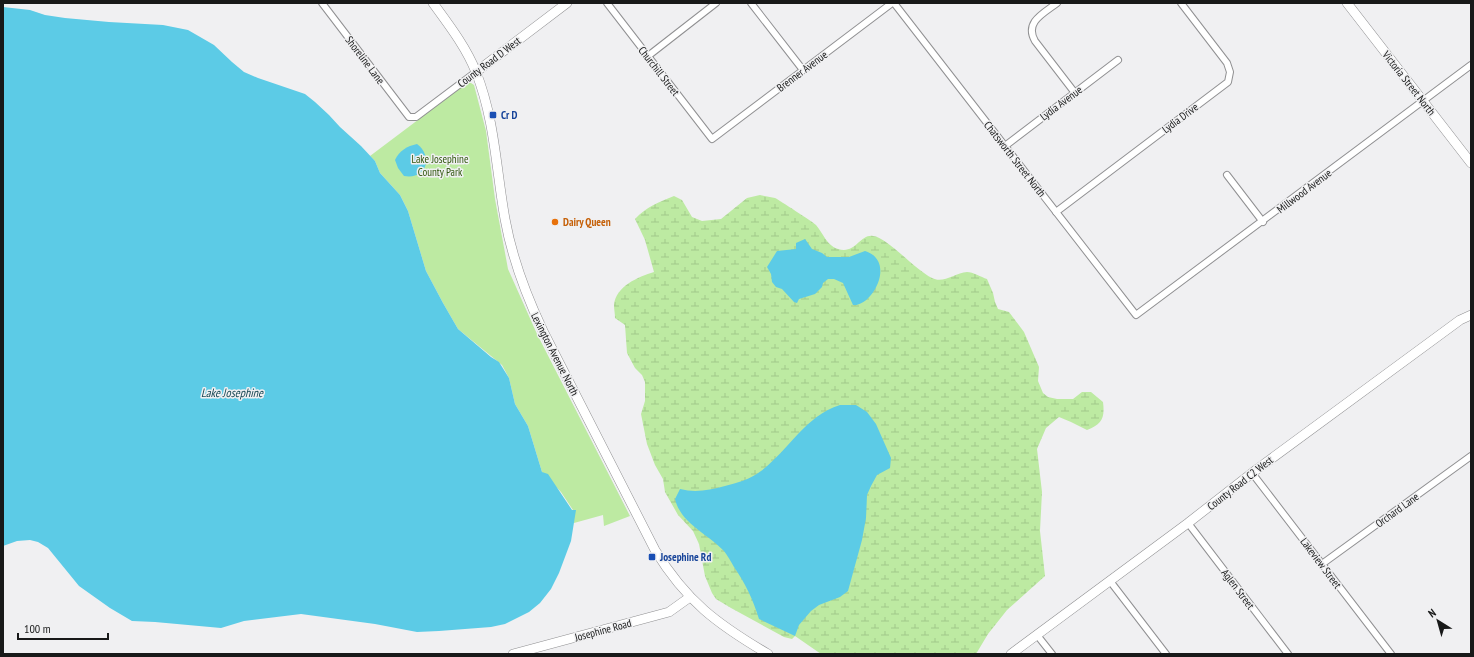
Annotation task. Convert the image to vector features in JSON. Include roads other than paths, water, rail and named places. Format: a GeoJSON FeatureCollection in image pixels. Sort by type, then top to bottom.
{"type":"FeatureCollection","features":[{"type":"Feature","properties":{"kind":"street","name":"Shoreline Lane"},"geometry":{"type":"LineString","coordinates":[[322,3],[409,118]]}},
{"type":"Feature","properties":{"kind":"street","name":"Lexington Avenue North"},"geometry":{"type":"LineString","coordinates":[[433,3],[456,36],[476,72],[492,125],[501,198],[507,231],[526,294],[543,331],[655,550],[674,579],[690,598],[726,629],[768,654]]}},
{"type":"Feature","properties":{"kind":"street","name":"County Road D West"},"geometry":{"type":"LineString","coordinates":[[409,118],[416,117],[567,3]]}},
{"type":"Feature","properties":{"kind":"street","name":"Churchill Street"},"geometry":{"type":"LineString","coordinates":[[607,3],[712,139]]}},
{"type":"Feature","properties":{"kind":"street"},"geometry":{"type":"LineString","coordinates":[[648,56],[716,3]]}},
{"type":"Feature","properties":{"kind":"street"},"geometry":{"type":"LineString","coordinates":[[751,3],[803,70]]}},
{"type":"Feature","properties":{"kind":"street","name":"Brenner Avenue"},"geometry":{"type":"LineString","coordinates":[[712,139],[893,3]]}},
{"type":"Feature","properties":{"kind":"street","name":"Chatsworth Street North"},"geometry":{"type":"LineString","coordinates":[[893,3],[1136,315]]}},
{"type":"Feature","properties":{"kind":"street"},"geometry":{"type":"LineString","coordinates":[[1057,3],[1036,19],[1033,23],[1031,32],[1035,41],[1075,93]]}},
{"type":"Feature","properties":{"kind":"street","name":"Lydia Drive"},"geometry":{"type":"LineString","coordinates":[[1056,212],[1228,82],[1230,72],[1227,63],[1181,3]]}},
{"type":"Feature","properties":{"kind":"street","name":"Victoria Street North"},"geometry":{"type":"LineString","coordinates":[[1347,3],[1471,163]]}},
{"type":"Feature","properties":{"kind":"street","name":"Lydia Avenue"},"geometry":{"type":"LineString","coordinates":[[1005,146],[1118,60]]}},
{"type":"Feature","properties":{"kind":"street","name":"Millwood Avenue"},"geometry":{"type":"LineString","coordinates":[[1136,315],[1263,222],[1471,65]]}},
{"type":"Feature","properties":{"kind":"street"},"geometry":{"type":"LineString","coordinates":[[1228,175],[1263,222]]}},
{"type":"Feature","properties":{"kind":"street","name":"County Road C2 West"},"geometry":{"type":"LineString","coordinates":[[1011,654],[1188,523],[1252,473],[1460,320],[1471,315]]}},
{"type":"Feature","properties":{"kind":"street","name":"Orchard Lane"},"geometry":{"type":"LineString","coordinates":[[1322,564],[1471,456]]}},
{"type":"Feature","properties":{"kind":"street","name":"Lakeview Street"},"geometry":{"type":"LineString","coordinates":[[1252,473],[1391,654]]}},
{"type":"Feature","properties":{"kind":"street","name":"Aglen Street"},"geometry":{"type":"LineString","coordinates":[[1188,523],[1288,654]]}},
{"type":"Feature","properties":{"kind":"street"},"geometry":{"type":"LineString","coordinates":[[1110,581],[1166,654]]}},
{"type":"Feature","properties":{"kind":"street","name":"Josephine Road"},"geometry":{"type":"LineString","coordinates":[[513,654],[669,612],[690,598]]}},
{"type":"Feature","properties":{"kind":"street"},"geometry":{"type":"LineString","coordinates":[[1037,635],[1052,654]]}},
{"type":"Feature","properties":{"kind":"water","name":"Lake Josephine"},"geometry":{"type":"Polygon","coordinates":[[[3,7],[30,10],[45,15],[65,18],[163,25],[188,30],[214,45],[244,72],[305,94],[329,115],[375,161],[380,173],[400,195],[408,211],[426,271],[443,303],[458,329],[499,362],[509,378],[515,404],[528,426],[542,472],[548,474],[572,510],[576,510],[571,541],[559,573],[551,589],[540,603],[529,612],[505,624],[491,627],[417,632],[375,624],[301,614],[244,621],[221,628],[132,621],[110,608],[79,586],[48,548],[38,542],[30,540],[17,541],[3,546],[3,7]]]}},
{"type":"Feature","properties":{"kind":"water"},"geometry":{"type":"Polygon","coordinates":[[[417,144],[425,155],[425,166],[418,175],[404,176],[398,168],[395,160],[404,149],[417,144]]]}},
{"type":"Feature","properties":{"kind":"water"},"geometry":{"type":"Polygon","coordinates":[[[805,239],[812,249],[827,257],[849,257],[865,251],[874,256],[879,264],[880,273],[874,291],[860,304],[853,305],[843,283],[834,279],[828,279],[815,294],[799,299],[797,303],[794,302],[782,289],[776,287],[772,282],[771,274],[767,267],[777,251],[796,249],[796,243],[805,239]]]}},
{"type":"Feature","properties":{"kind":"water"},"geometry":{"type":"Polygon","coordinates":[[[840,405],[856,405],[867,412],[876,424],[891,458],[890,468],[877,475],[867,495],[866,518],[862,540],[848,591],[840,597],[819,605],[811,611],[799,625],[795,636],[759,619],[742,579],[724,551],[689,522],[678,508],[675,499],[680,489],[692,491],[708,490],[734,484],[753,476],[771,463],[807,425],[828,410],[840,405]]]}},
{"type":"Feature","properties":{"kind":"place","name":"Cr D"},"geometry":{"type":"Point","coordinates":[493,115]}},
{"type":"Feature","properties":{"kind":"place","name":"Dairy Queen"},"geometry":{"type":"Point","coordinates":[555,222]}},
{"type":"Feature","properties":{"kind":"place","name":"Josephine Rd"},"geometry":{"type":"Point","coordinates":[652,557]}},
{"type":"Feature","properties":{"kind":"park label","name":"Lake Josephine County Park"},"geometry":{"type":"Point","coordinates":[440,165]}}]}
